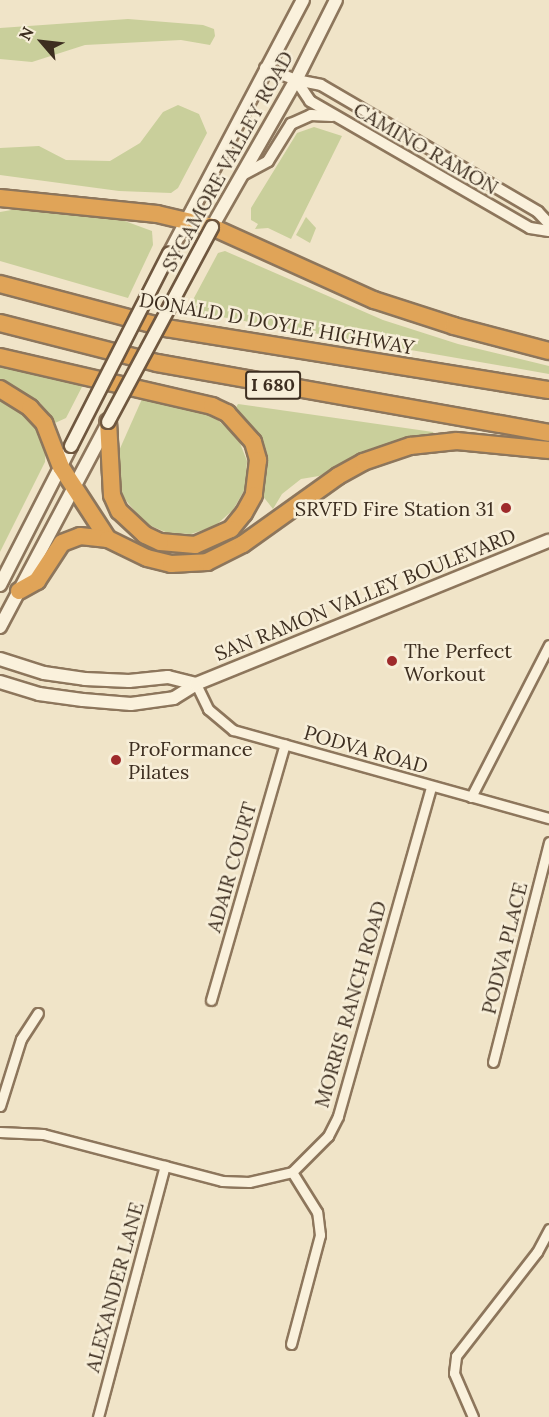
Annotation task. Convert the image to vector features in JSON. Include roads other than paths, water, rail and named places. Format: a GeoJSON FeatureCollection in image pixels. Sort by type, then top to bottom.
{"type":"FeatureCollection","features":[{"type":"Feature","properties":{"kind":"highway"},"geometry":{"type":"LineString","coordinates":[[0,198],[157,214],[186,223],[212,227],[375,300],[454,326],[549,351]]}},
{"type":"Feature","properties":{"kind":"highway","name":"DONALD D DOYLE HIGHWAY"},"geometry":{"type":"LineString","coordinates":[[0,284],[178,330],[549,390]]}},
{"type":"Feature","properties":{"kind":"highway","name":"I 680"},"geometry":{"type":"LineString","coordinates":[[0,323],[157,363],[549,433]]}},
{"type":"Feature","properties":{"kind":"highway"},"geometry":{"type":"LineString","coordinates":[[0,357],[212,405],[241,425],[258,460],[254,495],[244,513],[231,529],[212,540],[176,545],[145,535],[119,511],[108,476],[108,422]]}},
{"type":"Feature","properties":{"kind":"highway"},"geometry":{"type":"LineString","coordinates":[[0,389],[30,408],[44,423],[61,467],[108,539]]}},
{"type":"Feature","properties":{"kind":"highway"},"geometry":{"type":"LineString","coordinates":[[19,591],[37,580],[62,543],[80,536],[108,539],[147,558],[171,564],[207,562],[243,544],[338,476],[385,453],[457,441],[549,450]]}},
{"type":"Feature","properties":{"kind":"main road","name":"SYCAMORE VALLEY ROAD"},"geometry":{"type":"LineString","coordinates":[[0,585],[265,68],[303,0]]}},
{"type":"Feature","properties":{"kind":"main road","name":"SYCAMORE VALLEY ROAD"},"geometry":{"type":"LineString","coordinates":[[0,627],[212,227],[296,80],[336,0]]}},
{"type":"Feature","properties":{"kind":"main road","name":"SAN RAMON VALLEY BOULEVARD"},"geometry":{"type":"LineString","coordinates":[[0,682],[39,694],[130,704],[174,698],[196,684],[549,541]]}},
{"type":"Feature","properties":{"kind":"main road"},"geometry":{"type":"LineString","coordinates":[[0,659],[44,673],[85,679],[129,681],[168,677],[196,684]]}},
{"type":"Feature","properties":{"kind":"street","name":"CAMINO RAMON"},"geometry":{"type":"LineString","coordinates":[[265,68],[296,80],[321,85],[538,212],[549,224]]}},
{"type":"Feature","properties":{"kind":"street","name":"CAMINO RAMON"},"geometry":{"type":"LineString","coordinates":[[296,80],[310,101],[336,117],[530,228],[549,231]]}},
{"type":"Feature","properties":{"kind":"street"},"geometry":{"type":"LineString","coordinates":[[244,174],[268,161],[291,124],[311,115],[336,117]]}},
{"type":"Feature","properties":{"kind":"street"},"geometry":{"type":"LineString","coordinates":[[471,797],[549,645]]}},
{"type":"Feature","properties":{"kind":"street","name":"PODVA ROAD"},"geometry":{"type":"LineString","coordinates":[[196,684],[208,709],[225,727],[431,787],[549,818]]}},
{"type":"Feature","properties":{"kind":"street","name":"ADAIR COURT"},"geometry":{"type":"LineString","coordinates":[[211,1000],[285,744]]}},
{"type":"Feature","properties":{"kind":"street","name":"MORRIS RANCH ROAD"},"geometry":{"type":"LineString","coordinates":[[292,1172],[328,1136],[338,1116],[431,787]]}},
{"type":"Feature","properties":{"kind":"street","name":"PODVA PLACE"},"geometry":{"type":"LineString","coordinates":[[493,1062],[549,842]]}},
{"type":"Feature","properties":{"kind":"street"},"geometry":{"type":"LineString","coordinates":[[0,1106],[21,1039],[38,1013]]}},
{"type":"Feature","properties":{"kind":"street"},"geometry":{"type":"LineString","coordinates":[[0,1132],[43,1134],[231,1182],[249,1182],[292,1172],[317,1212],[321,1235],[291,1344]]}},
{"type":"Feature","properties":{"kind":"street","name":"ALEXANDER LANE"},"geometry":{"type":"LineString","coordinates":[[98,1417],[165,1166]]}},
{"type":"Feature","properties":{"kind":"street"},"geometry":{"type":"LineString","coordinates":[[472,1417],[454,1373],[456,1356],[537,1252],[549,1229]]}},
{"type":"Feature","properties":{"kind":"place","name":"SRVFD Fire Station 31"},"geometry":{"type":"Point","coordinates":[506,508]}},
{"type":"Feature","properties":{"kind":"place","name":"The Perfect Workout"},"geometry":{"type":"Point","coordinates":[392,661]}},
{"type":"Feature","properties":{"kind":"place","name":"ProFormance Pilates"},"geometry":{"type":"Point","coordinates":[116,760]}}]}
